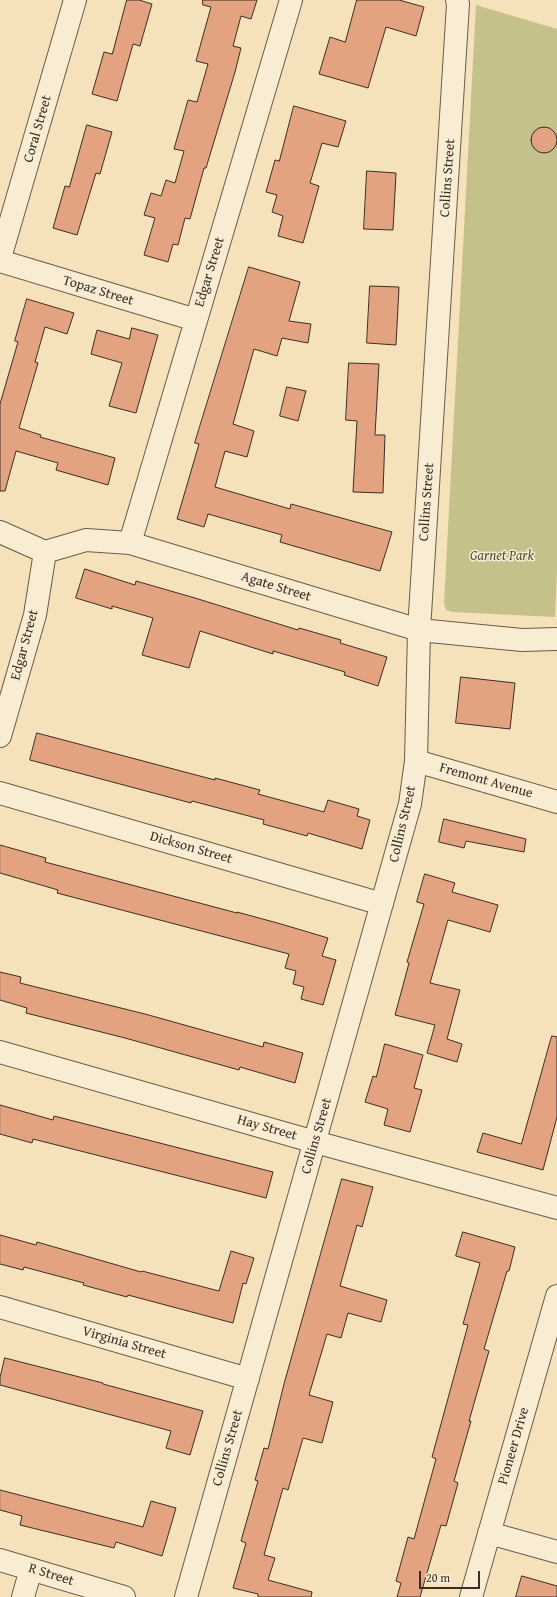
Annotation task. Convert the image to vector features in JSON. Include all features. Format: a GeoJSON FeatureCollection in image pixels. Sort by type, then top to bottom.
{"type":"FeatureCollection","features":[{"type":"Feature","properties":{"kind":"street","name":"Coral Street"},"geometry":{"type":"LineString","coordinates":[[0,260],[75,0]]}},
{"type":"Feature","properties":{"kind":"street","name":"Edgar Street"},"geometry":{"type":"LineString","coordinates":[[130,544],[291,0]]}},
{"type":"Feature","properties":{"kind":"street","name":"Collins Street"},"geometry":{"type":"LineString","coordinates":[[186,1597],[410,804],[416,761],[419,630],[458,4],[457,0]]}},
{"type":"Feature","properties":{"kind":"street","name":"Topaz Street"},"geometry":{"type":"LineString","coordinates":[[0,260],[196,320]]}},
{"type":"Feature","properties":{"kind":"street"},"geometry":{"type":"LineString","coordinates":[[0,532],[45,552]]}},
{"type":"Feature","properties":{"kind":"street","name":"Agate Street"},"geometry":{"type":"LineString","coordinates":[[45,552],[86,540],[130,544],[419,630],[522,640],[557,639]]}},
{"type":"Feature","properties":{"kind":"street","name":"Edgar Street"},"geometry":{"type":"LineString","coordinates":[[0,736],[34,615],[45,552]]}},
{"type":"Feature","properties":{"kind":"street","name":"Fremont Avenue"},"geometry":{"type":"LineString","coordinates":[[416,761],[557,802]]}},
{"type":"Feature","properties":{"kind":"street","name":"Dickson Street"},"geometry":{"type":"LineString","coordinates":[[0,793],[382,904]]}},
{"type":"Feature","properties":{"kind":"street","name":"Hay Street"},"geometry":{"type":"LineString","coordinates":[[0,1052],[315,1142],[557,1208]]}},
{"type":"Feature","properties":{"kind":"street","name":"Pioneer Drive"},"geometry":{"type":"LineString","coordinates":[[471,1597],[557,1298]]}},
{"type":"Feature","properties":{"kind":"street","name":"Virginia Street"},"geometry":{"type":"LineString","coordinates":[[0,1307],[248,1379]]}},
{"type":"Feature","properties":{"kind":"street"},"geometry":{"type":"LineString","coordinates":[[489,1533],[557,1552]]}},
{"type":"Feature","properties":{"kind":"street","name":"R Street"},"geometry":{"type":"LineString","coordinates":[[0,1560],[124,1597]]}},
{"type":"Feature","properties":{"kind":"street"},"geometry":{"type":"LineString","coordinates":[[23,1597],[31,1569]]}},
{"type":"Feature","properties":{"kind":"green space","name":"Garnet Park"},"geometry":{"type":"Polygon","coordinates":[[[476,5],[557,29],[557,570],[555,617],[453,612],[446,610],[444,603],[476,5]]]}},
{"type":"Feature","properties":{"kind":"building"},"geometry":{"type":"Polygon","coordinates":[[[127,0],[139,0],[152,4],[140,46],[133,44],[117,101],[92,94],[104,52],[112,54],[127,0]]]}},
{"type":"Feature","properties":{"kind":"building"},"geometry":{"type":"Polygon","coordinates":[[[203,0],[257,0],[251,19],[241,16],[233,46],[241,48],[235,72],[206,168],[204,168],[190,219],[185,218],[178,245],[173,244],[168,262],[144,255],[155,218],[144,215],[151,193],[161,196],[166,180],[175,183],[184,151],[174,149],[188,100],[197,102],[208,64],[196,61],[211,7],[203,5],[203,0]]]}},
{"type":"Feature","properties":{"kind":"building"},"geometry":{"type":"Polygon","coordinates":[[[357,0],[399,0],[424,7],[416,36],[386,27],[368,88],[319,74],[330,37],[345,42],[357,0]]]}},
{"type":"Feature","properties":{"kind":"building"},"geometry":{"type":"Polygon","coordinates":[[[294,106],[346,121],[338,147],[322,143],[310,183],[319,186],[303,243],[278,236],[283,216],[272,212],[277,195],[266,192],[275,160],[279,161],[294,106]]]}},
{"type":"Feature","properties":{"kind":"building"},"geometry":{"type":"Polygon","coordinates":[[[87,125],[112,132],[100,174],[96,173],[77,235],[53,228],[65,186],[69,187],[87,125]]]}},
{"type":"Feature","properties":{"kind":"building"},"geometry":{"type":"Polygon","coordinates":[[[544,127],[553,131],[557,140],[553,149],[544,153],[535,149],[531,140],[535,131],[544,127]]]}},
{"type":"Feature","properties":{"kind":"building"},"geometry":{"type":"Polygon","coordinates":[[[367,171],[396,173],[393,230],[364,229],[367,171]]]}},
{"type":"Feature","properties":{"kind":"building"},"geometry":{"type":"Polygon","coordinates":[[[249,267],[300,282],[289,321],[311,324],[308,343],[282,338],[277,356],[254,349],[233,424],[254,431],[247,457],[225,451],[215,487],[290,509],[291,504],[392,532],[380,571],[280,542],[282,535],[208,514],[204,527],[177,519],[199,444],[195,443],[249,267]]]}},
{"type":"Feature","properties":{"kind":"building"},"geometry":{"type":"Polygon","coordinates":[[[370,286],[399,287],[396,345],[367,343],[370,286]]]}},
{"type":"Feature","properties":{"kind":"building"},"geometry":{"type":"Polygon","coordinates":[[[27,299],[74,313],[67,334],[45,327],[35,362],[38,363],[19,428],[41,435],[40,437],[115,458],[108,485],[56,470],[58,463],[16,451],[5,491],[0,491],[0,404],[18,342],[15,341],[27,299]]]}},
{"type":"Feature","properties":{"kind":"building"},"geometry":{"type":"Polygon","coordinates":[[[132,328],[158,335],[136,413],[109,406],[122,363],[91,354],[97,330],[129,339],[132,328]]]}},
{"type":"Feature","properties":{"kind":"building"},"geometry":{"type":"Polygon","coordinates":[[[349,363],[379,364],[375,435],[385,435],[383,493],[353,492],[357,421],[346,420],[349,363]]]}},
{"type":"Feature","properties":{"kind":"building"},"geometry":{"type":"Polygon","coordinates":[[[287,387],[306,391],[298,421],[280,416],[287,387]]]}},
{"type":"Feature","properties":{"kind":"building"},"geometry":{"type":"Polygon","coordinates":[[[85,569],[135,585],[136,581],[298,630],[299,628],[341,640],[340,643],[387,657],[378,686],[344,675],[345,672],[273,651],[273,654],[200,631],[189,668],[142,655],[153,618],[112,606],[112,609],[76,598],[85,569]]]}},
{"type":"Feature","properties":{"kind":"building"},"geometry":{"type":"Polygon","coordinates":[[[461,677],[515,683],[510,729],[456,723],[461,677]]]}},
{"type":"Feature","properties":{"kind":"building"},"geometry":{"type":"Polygon","coordinates":[[[37,733],[215,780],[215,778],[260,790],[258,794],[324,812],[328,800],[359,809],[357,816],[370,820],[362,849],[308,833],[307,836],[263,824],[264,820],[192,801],[191,803],[30,760],[37,733]]]}},
{"type":"Feature","properties":{"kind":"building"},"geometry":{"type":"Polygon","coordinates":[[[444,819],[526,839],[524,852],[466,841],[464,848],[439,842],[444,819]]]}},
{"type":"Feature","properties":{"kind":"building"},"geometry":{"type":"Polygon","coordinates":[[[0,845],[46,858],[45,862],[237,912],[328,938],[322,956],[336,960],[323,1005],[301,999],[304,987],[293,984],[296,971],[285,968],[289,954],[57,893],[58,890],[0,873],[0,845]]]}},
{"type":"Feature","properties":{"kind":"building"},"geometry":{"type":"Polygon","coordinates":[[[425,874],[455,883],[452,892],[498,905],[490,932],[448,920],[430,983],[460,990],[447,1039],[462,1044],[457,1062],[427,1053],[435,1025],[395,1015],[409,963],[407,962],[424,904],[417,902],[425,874]]]}},
{"type":"Feature","properties":{"kind":"building"},"geometry":{"type":"Polygon","coordinates":[[[0,972],[21,977],[20,983],[145,1014],[263,1047],[264,1042],[303,1053],[295,1083],[240,1067],[239,1070],[125,1038],[26,1013],[27,1008],[0,1000],[0,972]]]}},
{"type":"Feature","properties":{"kind":"building"},"geometry":{"type":"Polygon","coordinates":[[[552,1036],[557,1037],[557,1117],[543,1170],[477,1152],[483,1133],[521,1144],[552,1036]]]}},
{"type":"Feature","properties":{"kind":"building"},"geometry":{"type":"Polygon","coordinates":[[[385,1044],[423,1055],[414,1088],[422,1090],[410,1132],[384,1125],[388,1109],[365,1102],[373,1076],[376,1077],[385,1044]]]}},
{"type":"Feature","properties":{"kind":"building"},"geometry":{"type":"Polygon","coordinates":[[[0,1105],[53,1120],[54,1116],[273,1172],[266,1198],[33,1139],[32,1143],[0,1134],[0,1105]]]}},
{"type":"Feature","properties":{"kind":"building"},"geometry":{"type":"Polygon","coordinates":[[[342,1179],[373,1187],[362,1227],[357,1225],[340,1286],[387,1300],[381,1322],[348,1313],[341,1338],[327,1334],[309,1395],[333,1402],[322,1443],[303,1438],[288,1490],[283,1488],[264,1555],[275,1558],[268,1580],[312,1592],[311,1597],[258,1597],[258,1594],[233,1588],[246,1543],[241,1541],[258,1481],[255,1480],[264,1448],[268,1449],[284,1384],[342,1179]]]}},
{"type":"Feature","properties":{"kind":"building"},"geometry":{"type":"Polygon","coordinates":[[[463,1232],[515,1247],[509,1271],[507,1271],[484,1349],[489,1351],[454,1481],[458,1483],[446,1526],[441,1525],[420,1597],[397,1597],[401,1583],[396,1581],[408,1537],[414,1539],[436,1459],[432,1457],[468,1325],[463,1324],[480,1263],[456,1256],[463,1232]]]}},
{"type":"Feature","properties":{"kind":"building"},"geometry":{"type":"Polygon","coordinates":[[[0,1235],[36,1245],[37,1242],[141,1272],[142,1271],[219,1291],[231,1251],[254,1258],[246,1284],[243,1283],[233,1323],[128,1295],[127,1297],[83,1285],[84,1283],[24,1267],[23,1270],[0,1264],[0,1235]]]}},
{"type":"Feature","properties":{"kind":"building"},"geometry":{"type":"Polygon","coordinates":[[[5,1358],[203,1411],[190,1455],[166,1448],[171,1431],[0,1385],[0,1378],[5,1358]]]}},
{"type":"Feature","properties":{"kind":"building"},"geometry":{"type":"Polygon","coordinates":[[[0,1490],[143,1527],[151,1501],[176,1508],[162,1556],[116,1542],[114,1548],[20,1525],[22,1516],[0,1510],[0,1490]]]}},
{"type":"Feature","properties":{"kind":"building"},"geometry":{"type":"Polygon","coordinates":[[[522,1576],[557,1586],[557,1597],[516,1597],[522,1576]]]}}]}
